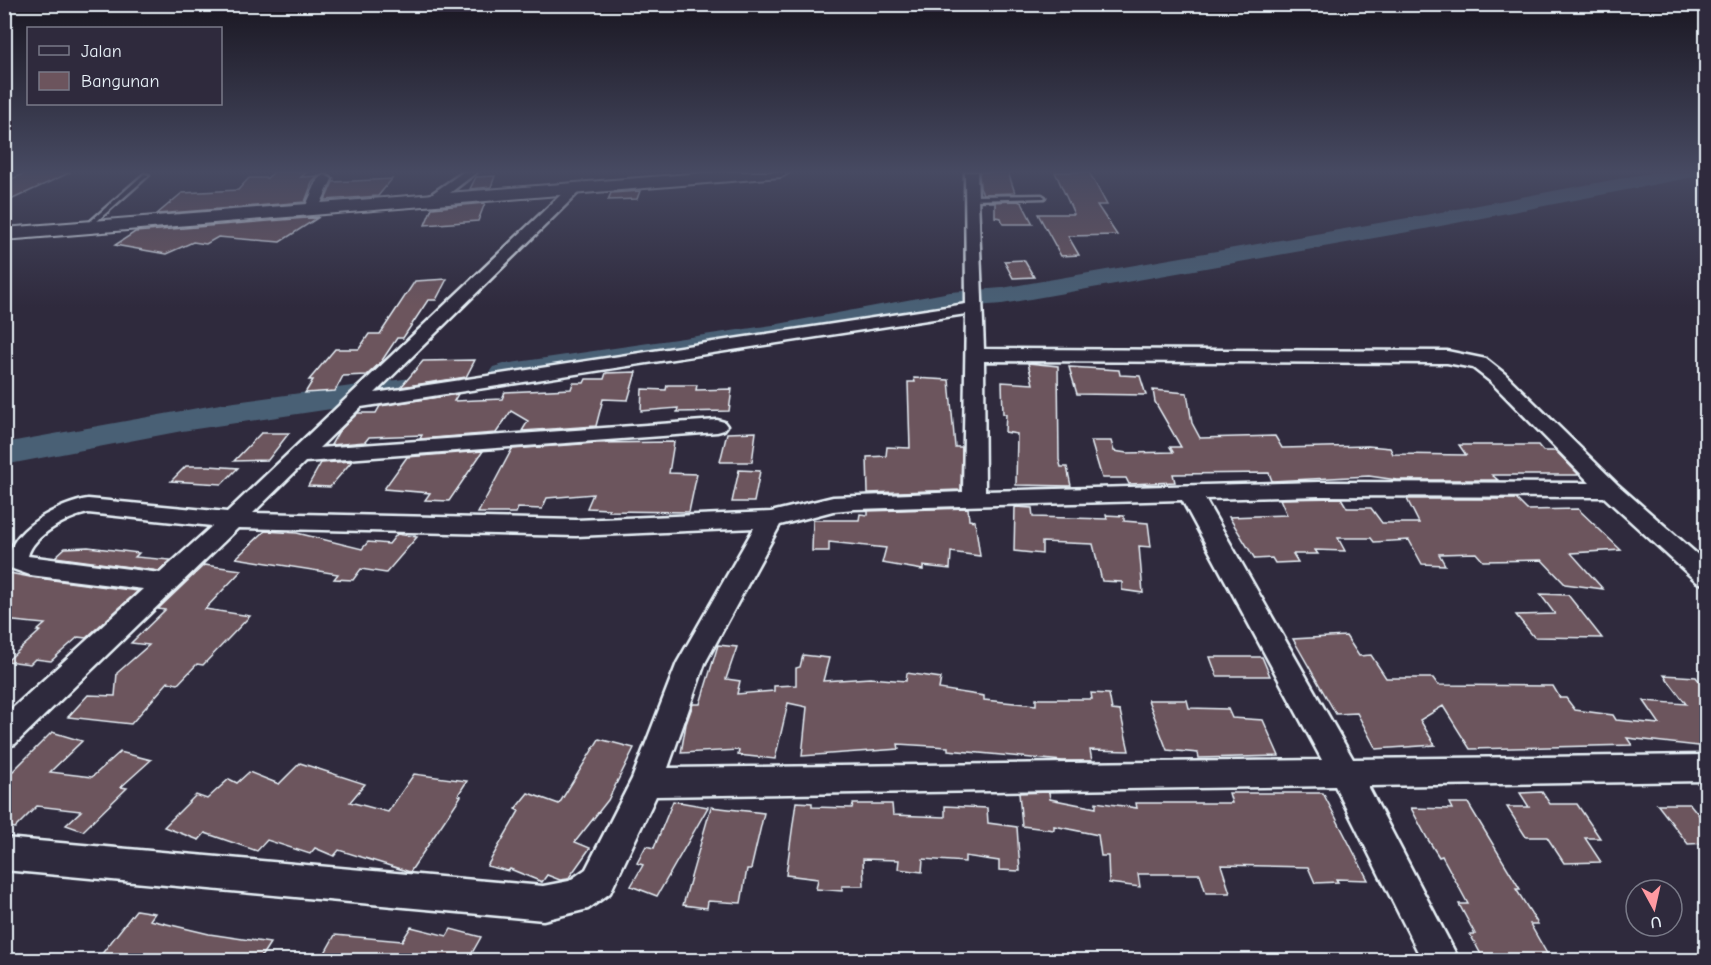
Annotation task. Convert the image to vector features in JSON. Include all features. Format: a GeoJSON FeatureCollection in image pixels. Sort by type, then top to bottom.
{"type":"FeatureCollection","features":[{"type":"Feature","properties":{"kind":"main road"},"geometry":{"type":"LineString","coordinates":[[4,234],[223,217]]}},
{"type":"Feature","properties":{"kind":"street"},"geometry":{"type":"LineString","coordinates":[[4,735],[167,583],[546,217]]}},
{"type":"Feature","properties":{"kind":"street"},"geometry":{"type":"LineString","coordinates":[[973,217],[975,308],[974,498]]}},
{"type":"Feature","properties":{"kind":"street"},"geometry":{"type":"LineString","coordinates":[[355,402],[975,308]]}},
{"type":"Feature","properties":{"kind":"street"},"geometry":{"type":"LineString","coordinates":[[974,355],[1459,358],[1487,368],[1610,490],[1707,576]]}},
{"type":"Feature","properties":{"kind":"street"},"geometry":{"type":"LineString","coordinates":[[298,456],[717,426]]}},
{"type":"Feature","properties":{"kind":"street"},"geometry":{"type":"LineString","coordinates":[[167,583],[30,566],[19,562],[15,555],[19,545],[57,516],[76,507],[232,520],[576,528],[771,520],[833,504],[855,502],[1189,492],[1610,490]]}},
{"type":"Feature","properties":{"kind":"street"},"geometry":{"type":"LineString","coordinates":[[1189,492],[1264,620],[1346,771],[1441,960]]}},
{"type":"Feature","properties":{"kind":"street"},"geometry":{"type":"LineString","coordinates":[[4,854],[543,903],[576,897],[598,880],[647,782],[691,663],[771,520]]}},
{"type":"Feature","properties":{"kind":"street"},"geometry":{"type":"LineString","coordinates":[[647,782],[1707,768]]}},
{"type":"Feature","properties":{"kind":"lane"},"geometry":{"type":"LineString","coordinates":[[86,228],[98,217]]}},
{"type":"Feature","properties":{"kind":"building"},"geometry":{"type":"Polygon","coordinates":[[[319,217],[280,242],[218,237],[206,244],[193,242],[166,254],[115,245],[135,232],[319,217]]]}},
{"type":"Feature","properties":{"kind":"building"},"geometry":{"type":"Polygon","coordinates":[[[428,217],[480,217],[478,221],[425,225],[428,217]]]}},
{"type":"Feature","properties":{"kind":"building"},"geometry":{"type":"Polygon","coordinates":[[[995,217],[1029,217],[1033,224],[1003,224],[1001,218],[995,217]]]}},
{"type":"Feature","properties":{"kind":"building"},"geometry":{"type":"Polygon","coordinates":[[[1040,217],[1105,217],[1117,235],[1068,236],[1079,255],[1061,256],[1040,217]]]}},
{"type":"Feature","properties":{"kind":"building"},"geometry":{"type":"Polygon","coordinates":[[[1024,260],[1034,277],[1013,278],[1004,261],[1024,260]]]}},
{"type":"Feature","properties":{"kind":"building"},"geometry":{"type":"Polygon","coordinates":[[[447,279],[436,300],[428,300],[403,338],[397,338],[381,362],[367,375],[343,376],[335,391],[305,393],[313,380],[309,380],[335,349],[359,349],[369,334],[380,334],[415,281],[447,279]]]}},
{"type":"Feature","properties":{"kind":"building"},"geometry":{"type":"Polygon","coordinates":[[[475,360],[466,377],[401,387],[423,361],[475,360]]]}},
{"type":"Feature","properties":{"kind":"building"},"geometry":{"type":"Polygon","coordinates":[[[1028,363],[1058,366],[1059,460],[1061,467],[1067,467],[1071,486],[1016,485],[1017,434],[1005,432],[1006,414],[1003,414],[1002,382],[1033,384],[1028,363]]]}},
{"type":"Feature","properties":{"kind":"building"},"geometry":{"type":"Polygon","coordinates":[[[1069,367],[1119,370],[1120,375],[1140,376],[1146,395],[1077,394],[1069,367]]]}},
{"type":"Feature","properties":{"kind":"building"},"geometry":{"type":"Polygon","coordinates":[[[636,372],[628,400],[603,399],[596,426],[522,431],[528,421],[511,411],[496,433],[420,439],[422,435],[369,437],[365,442],[331,445],[339,431],[358,413],[376,413],[380,406],[458,394],[454,401],[502,399],[505,392],[571,389],[573,383],[584,383],[586,379],[604,379],[606,373],[636,372]]]}},
{"type":"Feature","properties":{"kind":"building"},"geometry":{"type":"Polygon","coordinates":[[[914,378],[949,380],[955,447],[962,447],[961,490],[868,493],[867,457],[886,456],[887,447],[910,448],[908,382],[915,382],[914,378]]]}},
{"type":"Feature","properties":{"kind":"building"},"geometry":{"type":"Polygon","coordinates":[[[667,385],[697,385],[696,390],[732,389],[729,411],[677,412],[678,408],[641,411],[642,389],[666,390],[667,385]]]}},
{"type":"Feature","properties":{"kind":"building"},"geometry":{"type":"Polygon","coordinates":[[[1153,390],[1187,393],[1192,423],[1200,438],[1275,436],[1282,448],[1368,446],[1390,448],[1393,454],[1466,455],[1459,445],[1538,445],[1543,451],[1556,451],[1579,475],[1492,475],[1498,480],[1397,480],[1369,476],[1272,481],[1269,473],[1173,474],[1175,482],[1129,484],[1126,478],[1102,478],[1091,441],[1111,441],[1114,451],[1127,453],[1173,452],[1170,447],[1181,447],[1155,402],[1153,390]]]}},
{"type":"Feature","properties":{"kind":"building"},"geometry":{"type":"Polygon","coordinates":[[[756,432],[752,462],[720,462],[727,433],[756,432]]]}},
{"type":"Feature","properties":{"kind":"building"},"geometry":{"type":"Polygon","coordinates":[[[261,433],[289,433],[268,460],[234,461],[261,433]]]}},
{"type":"Feature","properties":{"kind":"building"},"geometry":{"type":"Polygon","coordinates":[[[674,442],[669,473],[697,474],[689,512],[608,511],[609,509],[587,508],[593,494],[547,498],[542,509],[518,508],[516,513],[478,513],[512,449],[595,443],[674,442]]]}},
{"type":"Feature","properties":{"kind":"building"},"geometry":{"type":"Polygon","coordinates":[[[483,451],[449,501],[425,500],[430,493],[384,489],[407,457],[483,451]]]}},
{"type":"Feature","properties":{"kind":"building"},"geometry":{"type":"Polygon","coordinates":[[[352,461],[330,487],[308,486],[321,463],[352,461]]]}},
{"type":"Feature","properties":{"kind":"building"},"geometry":{"type":"Polygon","coordinates":[[[186,466],[238,468],[222,484],[171,481],[186,466]]]}},
{"type":"Feature","properties":{"kind":"building"},"geometry":{"type":"Polygon","coordinates":[[[739,470],[760,471],[754,502],[732,502],[739,470]]]}},
{"type":"Feature","properties":{"kind":"building"},"geometry":{"type":"Polygon","coordinates":[[[1341,498],[1347,508],[1371,508],[1382,523],[1419,523],[1407,499],[1516,499],[1527,510],[1578,509],[1621,550],[1571,553],[1603,589],[1565,584],[1542,560],[1483,561],[1476,553],[1439,554],[1445,565],[1422,564],[1409,540],[1374,542],[1371,538],[1338,538],[1345,551],[1315,550],[1318,554],[1293,554],[1298,562],[1275,563],[1272,558],[1255,559],[1229,517],[1287,515],[1280,499],[1341,498]]]}},
{"type":"Feature","properties":{"kind":"building"},"geometry":{"type":"Polygon","coordinates":[[[1015,507],[1032,508],[1033,517],[1107,519],[1106,515],[1124,516],[1124,521],[1148,523],[1151,547],[1139,546],[1143,593],[1122,590],[1122,582],[1102,581],[1093,544],[1042,542],[1042,554],[1014,551],[1015,507]]]}},
{"type":"Feature","properties":{"kind":"building"},"geometry":{"type":"Polygon","coordinates":[[[968,508],[969,520],[975,521],[980,556],[951,552],[950,569],[923,566],[923,570],[882,563],[886,548],[829,542],[829,551],[812,551],[813,520],[859,520],[860,514],[868,515],[868,511],[968,508]]]}},
{"type":"Feature","properties":{"kind":"building"},"geometry":{"type":"Polygon","coordinates":[[[265,531],[297,533],[362,549],[368,542],[389,544],[397,534],[417,537],[386,573],[361,569],[353,580],[334,579],[338,574],[236,558],[265,531]]]}},
{"type":"Feature","properties":{"kind":"building"},"geometry":{"type":"Polygon","coordinates":[[[88,547],[139,553],[135,557],[171,560],[159,571],[55,557],[65,548],[88,547]]]}},
{"type":"Feature","properties":{"kind":"building"},"geometry":{"type":"Polygon","coordinates":[[[204,565],[242,570],[205,609],[250,616],[203,665],[197,664],[178,684],[168,682],[131,724],[68,717],[88,695],[115,696],[117,673],[149,645],[131,643],[165,610],[158,609],[204,565]]]}},
{"type":"Feature","properties":{"kind":"building"},"geometry":{"type":"Polygon","coordinates":[[[4,572],[138,591],[86,638],[78,637],[51,661],[35,659],[30,664],[7,661],[45,624],[4,620],[4,572]]]}},
{"type":"Feature","properties":{"kind":"building"},"geometry":{"type":"Polygon","coordinates":[[[1540,594],[1568,595],[1602,638],[1534,637],[1516,615],[1555,614],[1540,594]]]}},
{"type":"Feature","properties":{"kind":"building"},"geometry":{"type":"Polygon","coordinates":[[[1346,636],[1359,656],[1371,655],[1386,678],[1433,678],[1438,685],[1553,686],[1560,698],[1566,698],[1575,710],[1613,715],[1616,720],[1660,724],[1644,701],[1686,704],[1664,675],[1696,677],[1707,691],[1707,747],[1627,738],[1632,745],[1470,749],[1443,706],[1420,720],[1435,745],[1376,749],[1357,713],[1336,714],[1293,639],[1346,636]]]}},
{"type":"Feature","properties":{"kind":"building"},"geometry":{"type":"Polygon","coordinates":[[[718,645],[737,647],[726,679],[740,681],[737,694],[774,691],[774,686],[796,685],[796,668],[800,667],[803,655],[829,658],[823,681],[870,678],[906,681],[907,673],[941,678],[939,689],[984,696],[984,700],[1036,705],[1036,699],[1092,699],[1091,693],[1109,694],[1112,710],[1120,711],[1129,751],[1090,750],[1092,761],[1063,761],[948,750],[948,747],[898,744],[899,749],[802,756],[807,707],[788,703],[775,759],[738,755],[739,750],[681,753],[686,724],[693,704],[700,704],[718,645]]]}},
{"type":"Feature","properties":{"kind":"building"},"geometry":{"type":"Polygon","coordinates":[[[1210,657],[1262,657],[1270,676],[1217,676],[1210,657]]]}},
{"type":"Feature","properties":{"kind":"building"},"geometry":{"type":"Polygon","coordinates":[[[1148,700],[1187,700],[1189,708],[1228,709],[1232,718],[1263,720],[1279,756],[1199,758],[1198,753],[1167,750],[1148,700]]]}},
{"type":"Feature","properties":{"kind":"building"},"geometry":{"type":"Polygon","coordinates":[[[52,732],[82,741],[50,772],[92,777],[120,752],[151,760],[121,787],[127,788],[83,831],[66,825],[81,811],[37,806],[15,828],[4,826],[4,780],[52,732]]]}},
{"type":"Feature","properties":{"kind":"building"},"geometry":{"type":"Polygon","coordinates":[[[599,739],[634,748],[608,800],[575,842],[590,848],[568,879],[560,880],[547,875],[542,882],[510,869],[508,871],[487,866],[519,811],[515,809],[528,793],[559,804],[599,739]]]}},
{"type":"Feature","properties":{"kind":"building"},"geometry":{"type":"Polygon","coordinates":[[[300,763],[365,784],[350,802],[388,812],[414,774],[467,781],[458,795],[461,796],[410,872],[339,850],[334,856],[315,848],[310,854],[267,840],[257,851],[205,833],[199,840],[164,827],[196,795],[207,799],[229,779],[237,783],[249,772],[279,784],[300,763]]]}},
{"type":"Feature","properties":{"kind":"building"},"geometry":{"type":"Polygon","coordinates":[[[1049,792],[1050,799],[1096,808],[1096,802],[1137,808],[1136,803],[1232,803],[1229,793],[1323,793],[1368,880],[1336,879],[1338,882],[1315,883],[1308,867],[1221,865],[1230,893],[1206,893],[1200,874],[1138,874],[1140,887],[1109,883],[1108,856],[1101,856],[1098,835],[1054,826],[1054,830],[1022,826],[1019,793],[1049,792]]]}},
{"type":"Feature","properties":{"kind":"building"},"geometry":{"type":"Polygon","coordinates":[[[1542,792],[1550,804],[1577,804],[1600,838],[1585,838],[1601,862],[1564,863],[1547,837],[1526,837],[1507,807],[1529,807],[1520,793],[1542,792]]]}},
{"type":"Feature","properties":{"kind":"building"},"geometry":{"type":"Polygon","coordinates":[[[673,801],[708,807],[657,896],[631,886],[643,865],[637,863],[646,846],[654,848],[673,801]]]}},
{"type":"Feature","properties":{"kind":"building"},"geometry":{"type":"Polygon","coordinates":[[[796,802],[812,803],[812,807],[852,808],[853,804],[892,804],[893,815],[945,817],[945,806],[987,808],[988,823],[1017,827],[1020,871],[999,870],[999,861],[965,856],[965,862],[923,859],[922,872],[898,869],[899,860],[863,859],[864,886],[842,886],[842,891],[816,889],[818,879],[786,875],[796,802]]]}},
{"type":"Feature","properties":{"kind":"building"},"geometry":{"type":"Polygon","coordinates":[[[1449,803],[1468,803],[1520,889],[1516,889],[1538,924],[1530,924],[1550,959],[1483,958],[1470,934],[1475,934],[1459,904],[1468,904],[1442,856],[1439,857],[1411,808],[1452,809],[1449,803]]]}},
{"type":"Feature","properties":{"kind":"building"},"geometry":{"type":"Polygon","coordinates":[[[1657,804],[1690,804],[1707,825],[1707,843],[1688,844],[1657,804]]]}},
{"type":"Feature","properties":{"kind":"building"},"geometry":{"type":"Polygon","coordinates":[[[711,807],[764,813],[751,869],[747,869],[741,903],[708,901],[707,908],[683,905],[711,807]]]}},
{"type":"Feature","properties":{"kind":"building"},"geometry":{"type":"Polygon","coordinates":[[[136,910],[155,913],[150,920],[209,934],[270,943],[259,960],[97,960],[136,910]]]}},
{"type":"Feature","properties":{"kind":"building"},"geometry":{"type":"Polygon","coordinates":[[[411,927],[447,936],[451,929],[481,937],[468,960],[321,960],[335,935],[402,941],[411,927]]]}},
{"type":"Feature","properties":{"kind":"waterway"},"geometry":{"type":"LineString","coordinates":[[504,374],[773,334],[950,300],[1002,296],[1451,217]]}},
{"type":"Feature","properties":{"kind":"waterway"},"geometry":{"type":"LineString","coordinates":[[4,454],[220,414],[448,383]]}}]}
